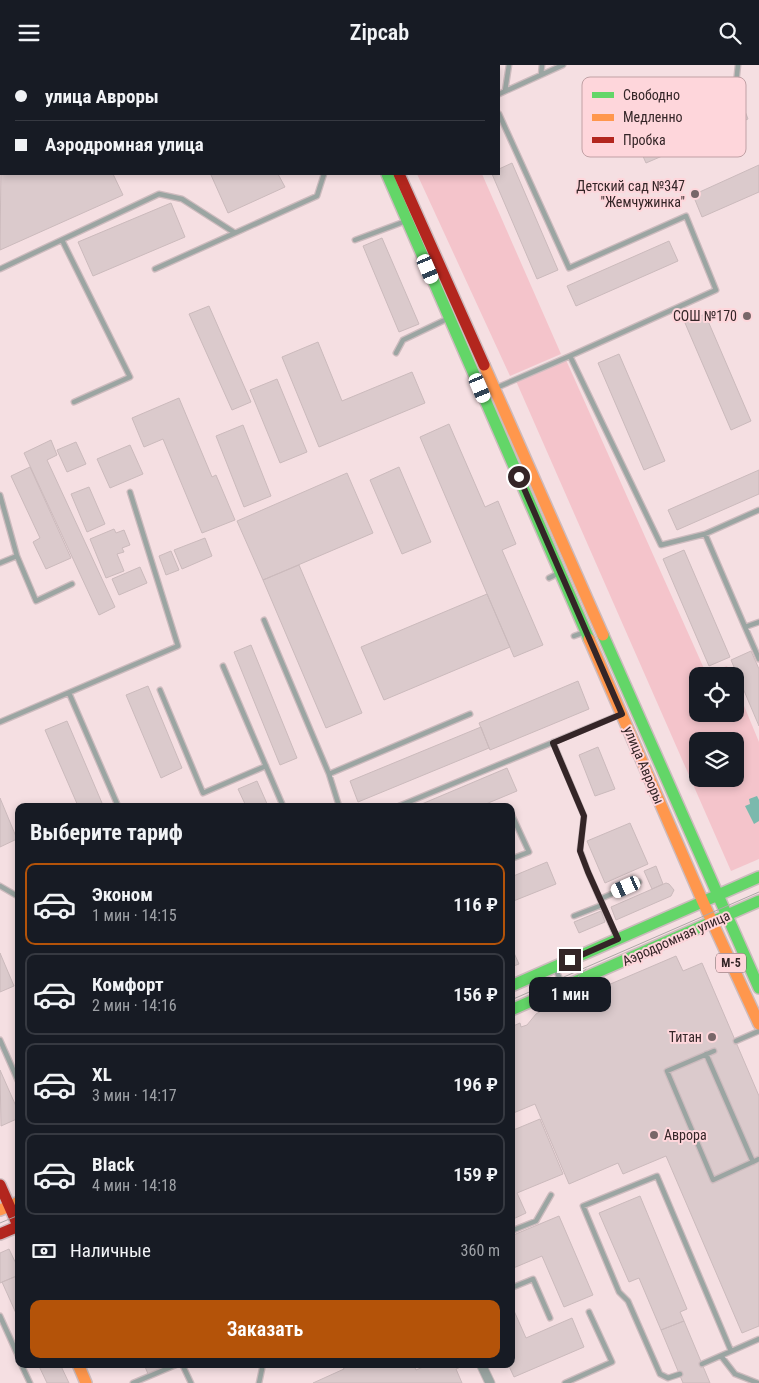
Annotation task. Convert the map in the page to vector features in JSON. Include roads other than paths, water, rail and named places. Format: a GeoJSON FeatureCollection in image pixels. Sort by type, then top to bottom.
{"type":"FeatureCollection","features":[{"type":"Feature","properties":{"kind":"main road","name":"улица Авроры"},"geometry":{"type":"LineString","coordinates":[[387,175],[703,902],[759,1025]]}},
{"type":"Feature","properties":{"kind":"main road","name":"улица Авроры"},"geometry":{"type":"LineString","coordinates":[[399,175],[759,988]]}},
{"type":"Feature","properties":{"kind":"main road","name":"Аэродромная улица"},"geometry":{"type":"LineString","coordinates":[[515,984],[759,877]]}},
{"type":"Feature","properties":{"kind":"main road","name":"Аэродромная улица"},"geometry":{"type":"LineString","coordinates":[[515,1008],[759,901]]}},
{"type":"Feature","properties":{"kind":"main road"},"geometry":{"type":"LineString","coordinates":[[0,1185],[15,1220]]}},
{"type":"Feature","properties":{"kind":"main road"},"geometry":{"type":"LineString","coordinates":[[0,1234],[15,1228]]}},
{"type":"Feature","properties":{"kind":"main road"},"geometry":{"type":"LineString","coordinates":[[80,1368],[86,1383]]}},
{"type":"Feature","properties":{"kind":"street"},"geometry":{"type":"LineString","coordinates":[[483,1368],[490,1383]]}},
{"type":"Feature","properties":{"kind":"lane"},"geometry":{"type":"LineString","coordinates":[[505,91],[509,65]]}},
{"type":"Feature","properties":{"kind":"lane"},"geometry":{"type":"LineString","coordinates":[[541,75],[542,65]]}},
{"type":"Feature","properties":{"kind":"lane"},"geometry":{"type":"LineString","coordinates":[[500,94],[563,65]]}},
{"type":"Feature","properties":{"kind":"lane"},"geometry":{"type":"LineString","coordinates":[[494,389],[716,290],[686,216],[569,268],[500,116]]}},
{"type":"Feature","properties":{"kind":"lane"},"geometry":{"type":"LineString","coordinates":[[155,269],[317,196],[324,175]]}},
{"type":"Feature","properties":{"kind":"lane"},"geometry":{"type":"LineString","coordinates":[[0,269],[159,195],[182,199],[235,233]]}},
{"type":"Feature","properties":{"kind":"lane"},"geometry":{"type":"LineString","coordinates":[[355,240],[407,221]]}},
{"type":"Feature","properties":{"kind":"lane"},"geometry":{"type":"LineString","coordinates":[[62,240],[130,377],[74,402]]}},
{"type":"Feature","properties":{"kind":"lane"},"geometry":{"type":"LineString","coordinates":[[396,353],[403,340],[449,317]]}},
{"type":"Feature","properties":{"kind":"lane"},"geometry":{"type":"LineString","coordinates":[[570,356],[661,545],[705,534],[759,510]]}},
{"type":"Feature","properties":{"kind":"lane"},"geometry":{"type":"LineString","coordinates":[[0,722],[178,646],[130,492]]}},
{"type":"Feature","properties":{"kind":"lane"},"geometry":{"type":"LineString","coordinates":[[0,495],[17,556],[36,601],[72,584]]}},
{"type":"Feature","properties":{"kind":"lane"},"geometry":{"type":"LineString","coordinates":[[705,534],[759,659]]}},
{"type":"Feature","properties":{"kind":"lane"},"geometry":{"type":"LineString","coordinates":[[0,563],[17,556]]}},
{"type":"Feature","properties":{"kind":"lane"},"geometry":{"type":"LineString","coordinates":[[549,578],[560,573]]}},
{"type":"Feature","properties":{"kind":"lane"},"geometry":{"type":"LineString","coordinates":[[264,620],[329,774],[338,803]]}},
{"type":"Feature","properties":{"kind":"lane"},"geometry":{"type":"LineString","coordinates":[[745,627],[759,622]]}},
{"type":"Feature","properties":{"kind":"lane"},"geometry":{"type":"LineString","coordinates":[[574,636],[586,632]]}},
{"type":"Feature","properties":{"kind":"lane"},"geometry":{"type":"LineString","coordinates":[[223,666],[282,803]]}},
{"type":"Feature","properties":{"kind":"lane"},"geometry":{"type":"LineString","coordinates":[[160,690],[203,793],[266,766]]}},
{"type":"Feature","properties":{"kind":"lane"},"geometry":{"type":"LineString","coordinates":[[69,693],[117,803]]}},
{"type":"Feature","properties":{"kind":"lane"},"geometry":{"type":"LineString","coordinates":[[329,774],[470,714]]}},
{"type":"Feature","properties":{"kind":"lane"},"geometry":{"type":"LineString","coordinates":[[406,803],[622,714]]}},
{"type":"Feature","properties":{"kind":"lane"},"geometry":{"type":"LineString","coordinates":[[553,743],[584,816],[580,851],[618,939]]}},
{"type":"Feature","properties":{"kind":"lane"},"geometry":{"type":"LineString","coordinates":[[515,822],[529,852],[515,857]]}},
{"type":"Feature","properties":{"kind":"lane"},"geometry":{"type":"LineString","coordinates":[[600,899],[639,882]]}},
{"type":"Feature","properties":{"kind":"lane"},"geometry":{"type":"LineString","coordinates":[[0,886],[15,895]]}},
{"type":"Feature","properties":{"kind":"lane"},"geometry":{"type":"LineString","coordinates":[[574,916],[602,905]]}},
{"type":"Feature","properties":{"kind":"lane"},"geometry":{"type":"LineString","coordinates":[[555,967],[570,1001]]}},
{"type":"Feature","properties":{"kind":"lane"},"geometry":{"type":"LineString","coordinates":[[736,1041],[759,1031]]}},
{"type":"Feature","properties":{"kind":"lane"},"geometry":{"type":"LineString","coordinates":[[0,1040],[15,1074]]}},
{"type":"Feature","properties":{"kind":"lane"},"geometry":{"type":"LineString","coordinates":[[714,1051],[667,1071],[713,1180],[759,1159]]}},
{"type":"Feature","properties":{"kind":"lane"},"geometry":{"type":"LineString","coordinates":[[706,1054],[753,1162]]}},
{"type":"Feature","properties":{"kind":"lane"},"geometry":{"type":"LineString","coordinates":[[680,1374],[668,1378],[660,1375],[628,1301],[619,1292],[583,1207],[657,1177],[731,1351]]}},
{"type":"Feature","properties":{"kind":"lane"},"geometry":{"type":"LineString","coordinates":[[515,1229],[536,1221],[551,1195]]}},
{"type":"Feature","properties":{"kind":"lane"},"geometry":{"type":"LineString","coordinates":[[515,1286],[533,1279],[550,1318]]}},
{"type":"Feature","properties":{"kind":"lane"},"geometry":{"type":"LineString","coordinates":[[565,1383],[612,1362],[589,1312]]}},
{"type":"Feature","properties":{"kind":"lane"},"geometry":{"type":"LineString","coordinates":[[0,1316],[15,1350]]}},
{"type":"Feature","properties":{"kind":"lane"},"geometry":{"type":"LineString","coordinates":[[702,1364],[759,1339]]}},
{"type":"Feature","properties":{"kind":"lane"},"geometry":{"type":"LineString","coordinates":[[721,1356],[735,1374],[758,1383]]}},
{"type":"Feature","properties":{"kind":"lane"},"geometry":{"type":"LineString","coordinates":[[23,1368],[30,1383]]}},
{"type":"Feature","properties":{"kind":"lane"},"geometry":{"type":"LineString","coordinates":[[133,1383],[169,1368]]}},
{"type":"Feature","properties":{"kind":"lane"},"geometry":{"type":"LineString","coordinates":[[184,1368],[191,1383]]}},
{"type":"Feature","properties":{"kind":"lane"},"geometry":{"type":"LineString","coordinates":[[259,1383],[262,1369]]}},
{"type":"Feature","properties":{"kind":"tram line"},"geometry":{"type":"LineString","coordinates":[[515,998],[759,892]]}},
{"type":"Feature","properties":{"kind":"tram line"},"geometry":{"type":"LineString","coordinates":[[574,999],[573,990],[575,982],[586,969]]}},
{"type":"Feature","properties":{"kind":"tram line"},"geometry":{"type":"LineString","coordinates":[[545,985],[559,989],[573,1000]]}},
{"type":"Feature","properties":{"kind":"tram line"},"geometry":{"type":"LineString","coordinates":[[0,1223],[15,1217]]}},
{"type":"Feature","properties":{"kind":"place","name":"Детский сад №347 \"Жемчужинка\""},"geometry":{"type":"Point","coordinates":[695,194]}},
{"type":"Feature","properties":{"kind":"place","name":"СОШ №170"},"geometry":{"type":"Point","coordinates":[747,316]}},
{"type":"Feature","properties":{"kind":"place","name":"Титан"},"geometry":{"type":"Point","coordinates":[712,1037]}},
{"type":"Feature","properties":{"kind":"place","name":"Аврора"},"geometry":{"type":"Point","coordinates":[654,1135]}}]}
